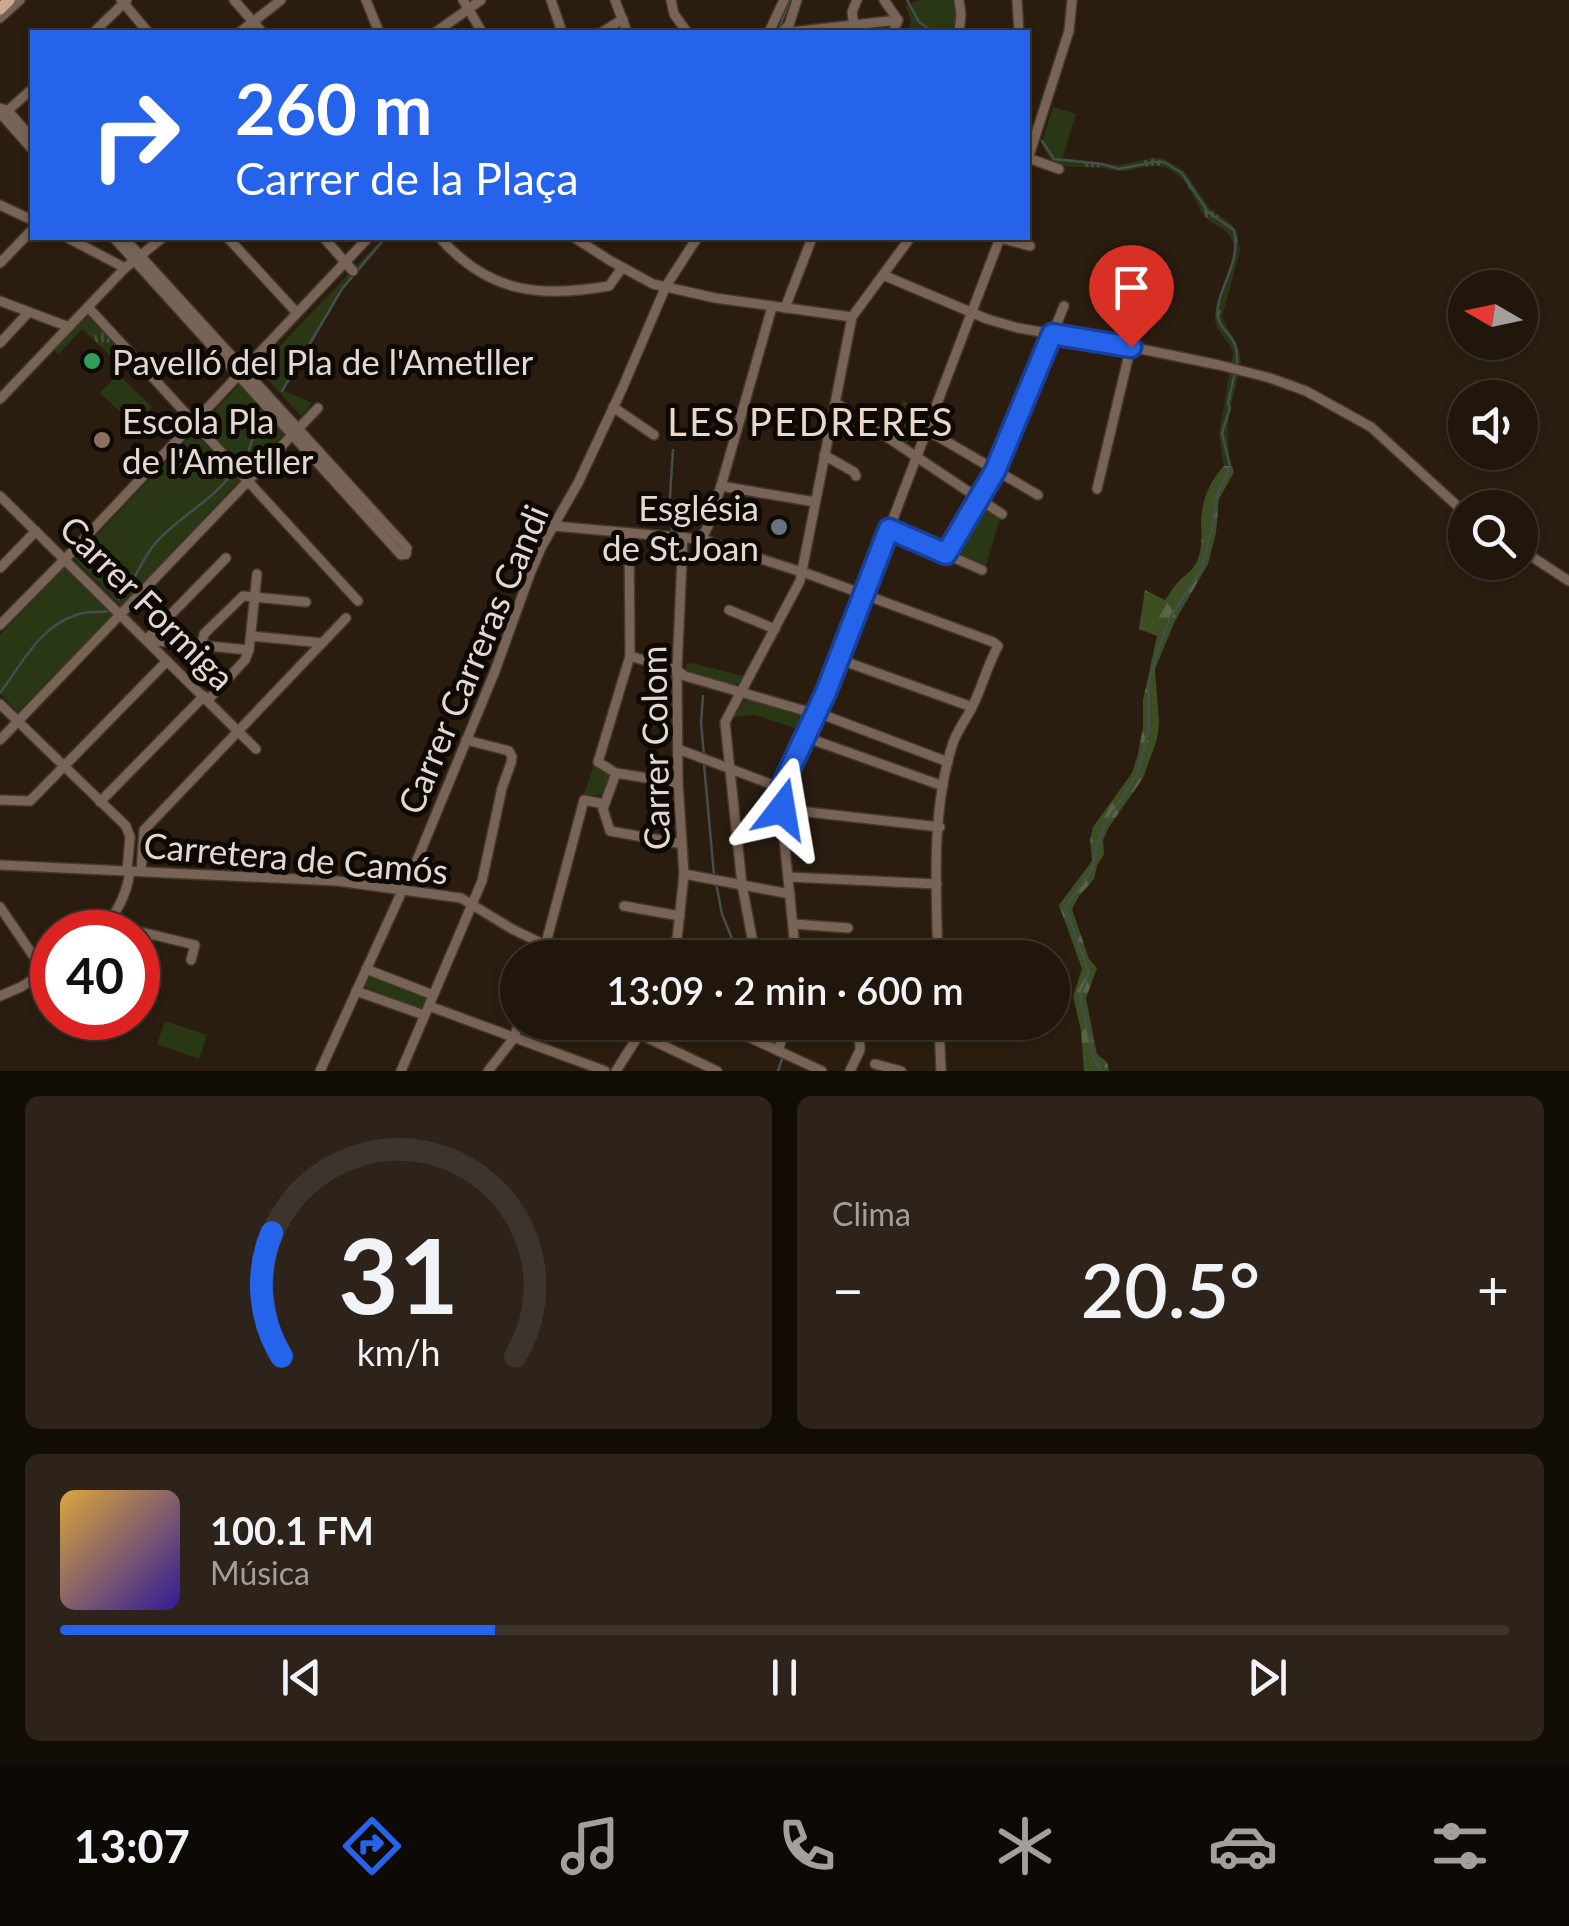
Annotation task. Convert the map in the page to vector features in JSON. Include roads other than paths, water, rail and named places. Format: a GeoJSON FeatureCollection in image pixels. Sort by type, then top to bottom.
{"type":"FeatureCollection","features":[{"type":"Feature","properties":{"kind":"main road"},"geometry":{"type":"LineString","coordinates":[[0,9],[10,0]]}},
{"type":"Feature","properties":{"kind":"street"},"geometry":{"type":"LineString","coordinates":[[0,18],[20,0]]}},
{"type":"Feature","properties":{"kind":"street"},"geometry":{"type":"LineString","coordinates":[[234,0],[260,30]]}},
{"type":"Feature","properties":{"kind":"street"},"geometry":{"type":"LineString","coordinates":[[243,30],[280,0]]}},
{"type":"Feature","properties":{"kind":"street"},"geometry":{"type":"LineString","coordinates":[[438,30],[466,5],[481,0]]}},
{"type":"Feature","properties":{"kind":"street"},"geometry":{"type":"LineString","coordinates":[[551,0],[561,30]]}},
{"type":"Feature","properties":{"kind":"street"},"geometry":{"type":"LineString","coordinates":[[616,0],[626,30]]}},
{"type":"Feature","properties":{"kind":"street"},"geometry":{"type":"LineString","coordinates":[[671,0],[674,14],[686,30]]}},
{"type":"Feature","properties":{"kind":"street"},"geometry":{"type":"LineString","coordinates":[[776,30],[781,0]]}},
{"type":"Feature","properties":{"kind":"street"},"geometry":{"type":"LineString","coordinates":[[778,30],[788,25],[796,0]]}},
{"type":"Feature","properties":{"kind":"street"},"geometry":{"type":"LineString","coordinates":[[857,0],[852,12],[854,29],[898,20]]}},
{"type":"Feature","properties":{"kind":"street"},"geometry":{"type":"LineString","coordinates":[[884,0],[898,20]]}},
{"type":"Feature","properties":{"kind":"street"},"geometry":{"type":"LineString","coordinates":[[959,0],[959,30]]}},
{"type":"Feature","properties":{"kind":"street"},"geometry":{"type":"LineString","coordinates":[[1017,0],[1019,30]]}},
{"type":"Feature","properties":{"kind":"street"},"geometry":{"type":"LineString","coordinates":[[1030,153],[1069,31],[1072,0]]}},
{"type":"Feature","properties":{"kind":"street"},"geometry":{"type":"LineString","coordinates":[[96,30],[124,1],[146,30]]}},
{"type":"Feature","properties":{"kind":"street"},"geometry":{"type":"LineString","coordinates":[[369,1],[378,30]]}},
{"type":"Feature","properties":{"kind":"street"},"geometry":{"type":"LineString","coordinates":[[466,5],[481,30]]}},
{"type":"Feature","properties":{"kind":"street"},"geometry":{"type":"LineString","coordinates":[[605,30],[622,20]]}},
{"type":"Feature","properties":{"kind":"street"},"geometry":{"type":"LineString","coordinates":[[894,30],[898,20]]}},
{"type":"Feature","properties":{"kind":"street"},"geometry":{"type":"LineString","coordinates":[[2,113],[30,92]]}},
{"type":"Feature","properties":{"kind":"street"},"geometry":{"type":"LineString","coordinates":[[2,113],[30,136]]}},
{"type":"Feature","properties":{"kind":"street"},"geometry":{"type":"LineString","coordinates":[[2,113],[30,147]]}},
{"type":"Feature","properties":{"kind":"street"},"geometry":{"type":"LineString","coordinates":[[1030,160],[1059,169]]}},
{"type":"Feature","properties":{"kind":"street"},"geometry":{"type":"LineString","coordinates":[[0,205],[30,219]]}},
{"type":"Feature","properties":{"kind":"street"},"geometry":{"type":"LineString","coordinates":[[0,262],[30,232]]}},
{"type":"Feature","properties":{"kind":"street"},"geometry":{"type":"LineString","coordinates":[[72,240],[126,268]]}},
{"type":"Feature","properties":{"kind":"street"},"geometry":{"type":"LineString","coordinates":[[116,240],[137,257]]}},
{"type":"Feature","properties":{"kind":"street"},"geometry":{"type":"LineString","coordinates":[[125,240],[401,555],[406,554],[407,548],[296,432]]}},
{"type":"Feature","properties":{"kind":"street"},"geometry":{"type":"LineString","coordinates":[[0,399],[137,257],[159,240]]}},
{"type":"Feature","properties":{"kind":"street"},"geometry":{"type":"LineString","coordinates":[[230,240],[296,313]]}},
{"type":"Feature","properties":{"kind":"street"},"geometry":{"type":"LineString","coordinates":[[326,240],[353,271]]}},
{"type":"Feature","properties":{"kind":"street"},"geometry":{"type":"LineString","coordinates":[[0,625],[366,240]]}},
{"type":"Feature","properties":{"kind":"street"},"geometry":{"type":"LineString","coordinates":[[442,240],[459,259],[512,287],[576,292],[610,286],[622,268]]}},
{"type":"Feature","properties":{"kind":"street"},"geometry":{"type":"LineString","coordinates":[[578,240],[653,284],[692,294],[852,317]]}},
{"type":"Feature","properties":{"kind":"street","name":"Carrer Carreras Candi"},"geometry":{"type":"LineString","coordinates":[[320,1071],[410,877],[530,574],[578,483],[666,286],[696,240]]}},
{"type":"Feature","properties":{"kind":"street"},"geometry":{"type":"LineString","coordinates":[[786,308],[811,240]]}},
{"type":"Feature","properties":{"kind":"street"},"geometry":{"type":"LineString","coordinates":[[752,940],[742,885],[726,722],[803,572],[852,317],[909,240]]}},
{"type":"Feature","properties":{"kind":"street"},"geometry":{"type":"LineString","coordinates":[[794,940],[781,788],[864,595],[999,240]]}},
{"type":"Feature","properties":{"kind":"street"},"geometry":{"type":"LineString","coordinates":[[1008,240],[1030,246]]}},
{"type":"Feature","properties":{"kind":"street"},"geometry":{"type":"LineString","coordinates":[[883,275],[971,313],[1018,328],[1168,354],[1234,369],[1306,392],[1370,428],[1448,498]]}},
{"type":"Feature","properties":{"kind":"street"},"geometry":{"type":"LineString","coordinates":[[0,302],[69,327]]}},
{"type":"Feature","properties":{"kind":"street"},"geometry":{"type":"LineString","coordinates":[[702,538],[721,486],[772,306]]}},
{"type":"Feature","properties":{"kind":"street"},"geometry":{"type":"LineString","coordinates":[[946,554],[995,471],[1064,306]]}},
{"type":"Feature","properties":{"kind":"street"},"geometry":{"type":"LineString","coordinates":[[88,307],[358,601]]}},
{"type":"Feature","properties":{"kind":"street"},"geometry":{"type":"LineString","coordinates":[[1097,489],[1140,308]]}},
{"type":"Feature","properties":{"kind":"street"},"geometry":{"type":"LineString","coordinates":[[0,343],[29,312]]}},
{"type":"Feature","properties":{"kind":"street"},"geometry":{"type":"LineString","coordinates":[[836,403],[1002,514]]}},
{"type":"Feature","properties":{"kind":"street"},"geometry":{"type":"LineString","coordinates":[[613,407],[654,435]]}},
{"type":"Feature","properties":{"kind":"street"},"geometry":{"type":"LineString","coordinates":[[0,740],[318,408]]}},
{"type":"Feature","properties":{"kind":"street"},"geometry":{"type":"LineString","coordinates":[[925,429],[1038,495]]}},
{"type":"Feature","properties":{"kind":"street"},"geometry":{"type":"LineString","coordinates":[[824,455],[856,476]]}},
{"type":"Feature","properties":{"kind":"street"},"geometry":{"type":"LineString","coordinates":[[721,486],[815,502]]}},
{"type":"Feature","properties":{"kind":"street","name":"Carrer Formiga"},"geometry":{"type":"LineString","coordinates":[[0,496],[256,749]]}},
{"type":"Feature","properties":{"kind":"street"},"geometry":{"type":"LineString","coordinates":[[554,526],[702,538],[998,646],[953,742],[943,786],[938,940]]}},
{"type":"Feature","properties":{"kind":"street"},"geometry":{"type":"LineString","coordinates":[[889,529],[982,570]]}},
{"type":"Feature","properties":{"kind":"street"},"geometry":{"type":"LineString","coordinates":[[0,568],[36,531]]}},
{"type":"Feature","properties":{"kind":"street"},"geometry":{"type":"LineString","coordinates":[[629,533],[630,656],[598,762],[616,773],[678,783]]}},
{"type":"Feature","properties":{"kind":"street","name":"Carrer Colom"},"geometry":{"type":"LineString","coordinates":[[677,940],[684,874],[677,670],[683,538]]}},
{"type":"Feature","properties":{"kind":"street"},"geometry":{"type":"LineString","coordinates":[[146,640],[226,558]]}},
{"type":"Feature","properties":{"kind":"street"},"geometry":{"type":"LineString","coordinates":[[1538,561],[1569,582]]}},
{"type":"Feature","properties":{"kind":"street"},"geometry":{"type":"LineString","coordinates":[[100,802],[244,660],[249,650],[257,574]]}},
{"type":"Feature","properties":{"kind":"street"},"geometry":{"type":"LineString","coordinates":[[202,644],[204,634],[243,596],[306,602]]}},
{"type":"Feature","properties":{"kind":"street"},"geometry":{"type":"LineString","coordinates":[[729,610],[775,629]]}},
{"type":"Feature","properties":{"kind":"street"},"geometry":{"type":"LineString","coordinates":[[117,910],[144,830],[346,618]]}},
{"type":"Feature","properties":{"kind":"street"},"geometry":{"type":"LineString","coordinates":[[251,636],[322,643]]}},
{"type":"Feature","properties":{"kind":"street"},"geometry":{"type":"LineString","coordinates":[[146,640],[249,650]]}},
{"type":"Feature","properties":{"kind":"street"},"geometry":{"type":"LineString","coordinates":[[630,656],[740,693],[822,714],[948,762]]}},
{"type":"Feature","properties":{"kind":"street"},"geometry":{"type":"LineString","coordinates":[[838,659],[972,707]]}},
{"type":"Feature","properties":{"kind":"street"},"geometry":{"type":"LineString","coordinates":[[0,800],[30,800],[167,661]]}},
{"type":"Feature","properties":{"kind":"street"},"geometry":{"type":"LineString","coordinates":[[0,704],[126,826],[132,871]]}},
{"type":"Feature","properties":{"kind":"street"},"geometry":{"type":"LineString","coordinates":[[805,737],[943,786]]}},
{"type":"Feature","properties":{"kind":"street"},"geometry":{"type":"LineString","coordinates":[[401,1071],[482,881],[511,763],[511,754],[466,740]]}},
{"type":"Feature","properties":{"kind":"street"},"geometry":{"type":"LineString","coordinates":[[678,749],[781,788]]}},
{"type":"Feature","properties":{"kind":"street"},"geometry":{"type":"LineString","coordinates":[[616,773],[603,809],[610,830],[682,844]]}},
{"type":"Feature","properties":{"kind":"street"},"geometry":{"type":"LineString","coordinates":[[547,940],[584,800],[604,804]]}},
{"type":"Feature","properties":{"kind":"street"},"geometry":{"type":"LineString","coordinates":[[782,809],[940,827]]}},
{"type":"Feature","properties":{"kind":"street"},"geometry":{"type":"LineString","coordinates":[[130,836],[144,837]]}},
{"type":"Feature","properties":{"kind":"street","name":"Carretera de Camós"},"geometry":{"type":"LineString","coordinates":[[0,864],[337,881],[403,889],[461,898],[535,940]]}},
{"type":"Feature","properties":{"kind":"street"},"geometry":{"type":"LineString","coordinates":[[684,874],[790,894]]}},
{"type":"Feature","properties":{"kind":"street"},"geometry":{"type":"LineString","coordinates":[[789,876],[937,884]]}},
{"type":"Feature","properties":{"kind":"street"},"geometry":{"type":"LineString","coordinates":[[624,906],[680,916]]}},
{"type":"Feature","properties":{"kind":"street"},"geometry":{"type":"LineString","coordinates":[[0,907],[30,946]]}},
{"type":"Feature","properties":{"kind":"street"},"geometry":{"type":"LineString","coordinates":[[793,924],[848,928]]}},
{"type":"Feature","properties":{"kind":"street"},"geometry":{"type":"LineString","coordinates":[[160,936],[196,945],[192,960]]}},
{"type":"Feature","properties":{"kind":"street"},"geometry":{"type":"LineString","coordinates":[[366,969],[429,1005],[500,1033]]}},
{"type":"Feature","properties":{"kind":"street"},"geometry":{"type":"LineString","coordinates":[[0,996],[30,981]]}},
{"type":"Feature","properties":{"kind":"street"},"geometry":{"type":"LineString","coordinates":[[356,991],[429,1005]]}},
{"type":"Feature","properties":{"kind":"street"},"geometry":{"type":"LineString","coordinates":[[488,1071],[512,1040]]}},
{"type":"Feature","properties":{"kind":"street"},"geometry":{"type":"LineString","coordinates":[[519,1040],[605,1071]]}},
{"type":"Feature","properties":{"kind":"street"},"geometry":{"type":"LineString","coordinates":[[616,1071],[635,1040]]}},
{"type":"Feature","properties":{"kind":"street"},"geometry":{"type":"LineString","coordinates":[[652,1040],[717,1071]]}},
{"type":"Feature","properties":{"kind":"street"},"geometry":{"type":"LineString","coordinates":[[754,1040],[822,1071]]}},
{"type":"Feature","properties":{"kind":"street"},"geometry":{"type":"LineString","coordinates":[[778,1051],[781,1040]]}},
{"type":"Feature","properties":{"kind":"street"},"geometry":{"type":"LineString","coordinates":[[850,1071],[860,1050],[860,1040]]}},
{"type":"Feature","properties":{"kind":"street"},"geometry":{"type":"LineString","coordinates":[[940,1040],[941,1071]]}},
{"type":"Feature","properties":{"kind":"street"},"geometry":{"type":"LineString","coordinates":[[569,1071],[575,1061]]}},
{"type":"Feature","properties":{"kind":"street"},"geometry":{"type":"LineString","coordinates":[[875,1064],[900,1071]]}},
{"type":"Feature","properties":{"kind":"waterway"},"geometry":{"type":"LineString","coordinates":[[780,26],[790,0]]}},
{"type":"Feature","properties":{"kind":"waterway"},"geometry":{"type":"LineString","coordinates":[[907,0],[919,22],[930,30]]}},
{"type":"Feature","properties":{"kind":"waterway"},"geometry":{"type":"LineString","coordinates":[[1042,141],[1054,159],[1119,169],[1164,162],[1182,173],[1208,212],[1234,230],[1234,255],[1218,318],[1235,345],[1237,363]]}},
{"type":"Feature","properties":{"kind":"waterway"},"geometry":{"type":"LineString","coordinates":[[282,391],[342,289],[383,240]]}},
{"type":"Feature","properties":{"kind":"waterway"},"geometry":{"type":"LineString","coordinates":[[1101,1071],[1094,1059],[1080,997],[1089,973],[1065,907],[1091,872],[1104,826],[1137,775],[1149,728],[1149,683],[1157,653],[1170,618],[1201,570],[1217,495],[1230,467],[1222,433],[1235,372]]}},
{"type":"Feature","properties":{"kind":"waterway"},"geometry":{"type":"LineString","coordinates":[[242,465],[263,411]]}},
{"type":"Feature","properties":{"kind":"waterway"},"geometry":{"type":"LineString","coordinates":[[672,531],[669,512],[673,450]]}},
{"type":"Feature","properties":{"kind":"waterway"},"geometry":{"type":"LineString","coordinates":[[119,599],[154,545],[232,473]]}},
{"type":"Feature","properties":{"kind":"waterway"},"geometry":{"type":"LineString","coordinates":[[0,693],[32,648],[52,628],[80,614],[108,611]]}},
{"type":"Feature","properties":{"kind":"waterway"},"geometry":{"type":"LineString","coordinates":[[703,696],[704,756]]}},
{"type":"Feature","properties":{"kind":"waterway"},"geometry":{"type":"LineString","coordinates":[[704,764],[714,875]]}},
{"type":"Feature","properties":{"kind":"waterway"},"geometry":{"type":"LineString","coordinates":[[716,883],[733,940]]}},
{"type":"Feature","properties":{"kind":"waterway"},"geometry":{"type":"LineString","coordinates":[[778,1071],[782,1059]]}},
{"type":"Feature","properties":{"kind":"place","name":"Pavelló del Pla de l'Ametller"},"geometry":{"type":"Point","coordinates":[92,361]}},
{"type":"Feature","properties":{"kind":"place","name":"Escola Pla de l'Ametller"},"geometry":{"type":"Point","coordinates":[102,440]}},
{"type":"Feature","properties":{"kind":"place","name":"Església de St.Joan"},"geometry":{"type":"Point","coordinates":[779,527]}},
{"type":"Feature","properties":{"kind":"district","name":"LES PEDRERES"},"geometry":{"type":"Point","coordinates":[811,421]}}]}
